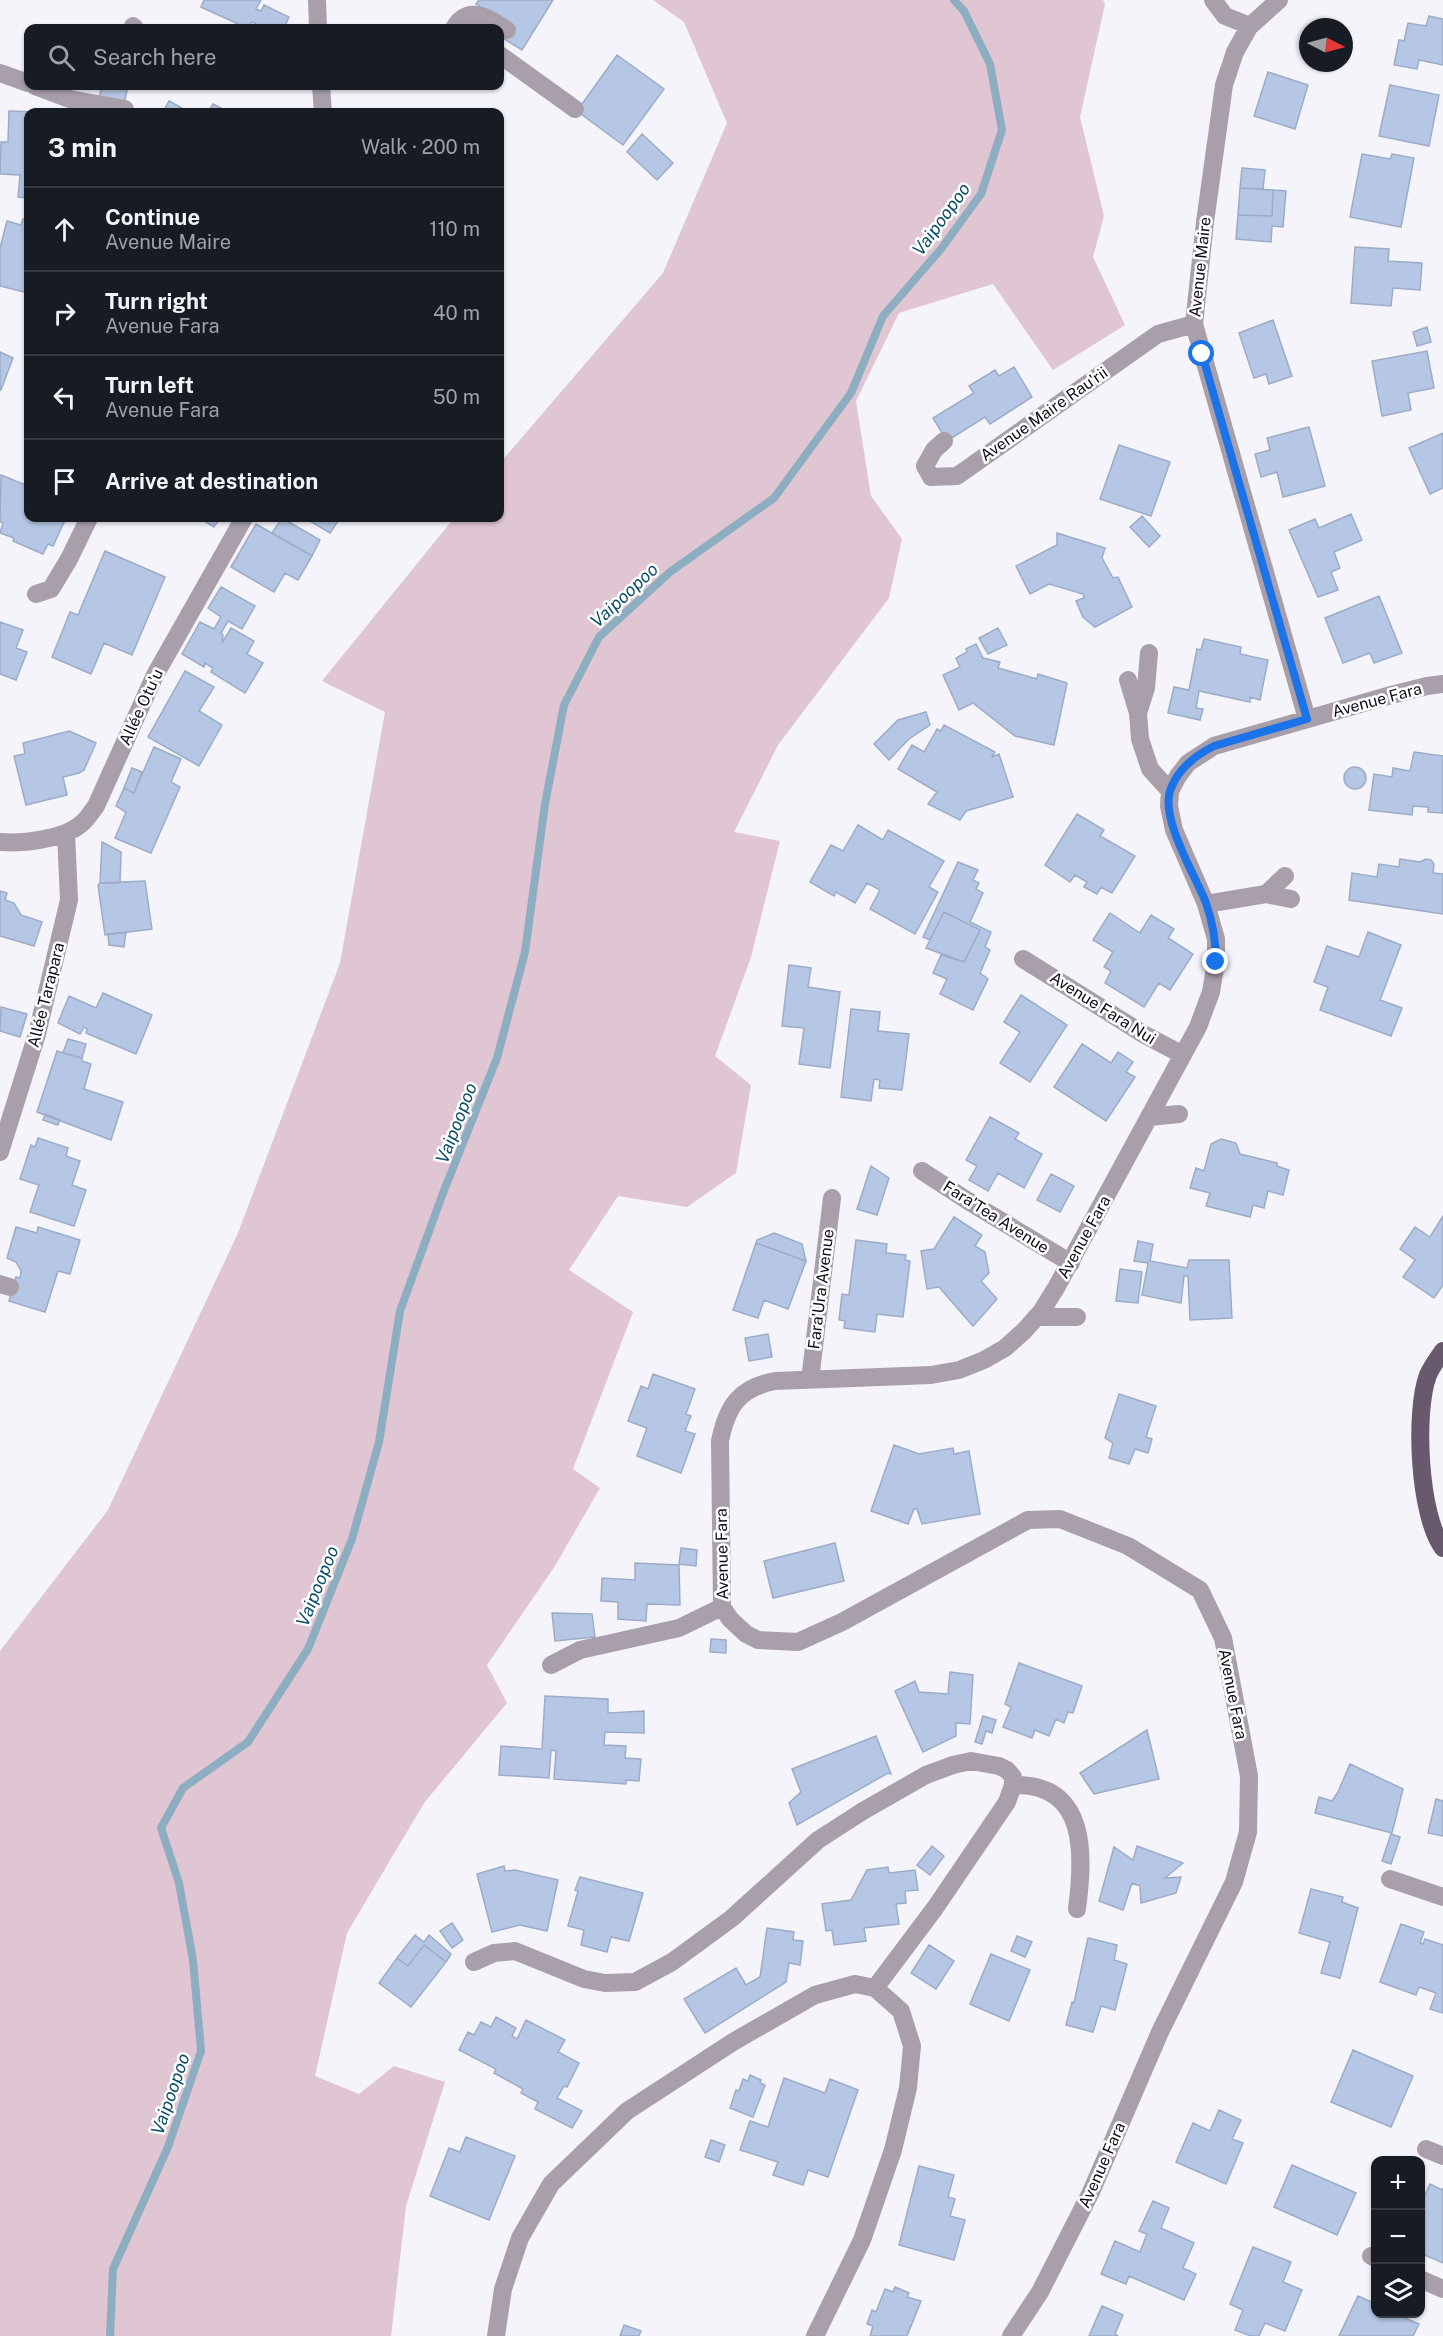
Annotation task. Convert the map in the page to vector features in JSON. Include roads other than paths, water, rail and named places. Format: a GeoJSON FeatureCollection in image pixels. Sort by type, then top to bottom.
{"type":"FeatureCollection","features":[{"type":"Feature","properties":{"kind":"main road"},"geometry":{"type":"LineString","coordinates":[[1443,1351],[1429,1373],[1423,1395],[1421,1423],[1425,1503],[1433,1531],[1443,1548]]}},
{"type":"Feature","properties":{"kind":"street"},"geometry":{"type":"LineString","coordinates":[[317,0],[318,24]]}},
{"type":"Feature","properties":{"kind":"street"},"geometry":{"type":"LineString","coordinates":[[1213,0],[1225,16],[1250,26]]}},
{"type":"Feature","properties":{"kind":"street","name":"Avenue Maire"},"geometry":{"type":"LineString","coordinates":[[1279,0],[1250,26],[1235,52],[1224,85],[1194,324],[1307,719]]}},
{"type":"Feature","properties":{"kind":"street"},"geometry":{"type":"LineString","coordinates":[[457,24],[460,19],[468,15],[477,15],[498,24]]}},
{"type":"Feature","properties":{"kind":"street"},"geometry":{"type":"LineString","coordinates":[[504,58],[574,109]]}},
{"type":"Feature","properties":{"kind":"street"},"geometry":{"type":"LineString","coordinates":[[0,74],[24,82]]}},
{"type":"Feature","properties":{"kind":"street"},"geometry":{"type":"LineString","coordinates":[[46,90],[70,99],[116,108]]}},
{"type":"Feature","properties":{"kind":"street"},"geometry":{"type":"LineString","coordinates":[[321,90],[323,108]]}},
{"type":"Feature","properties":{"kind":"street","name":"Avenue Maire Rau'rii"},"geometry":{"type":"LineString","coordinates":[[944,441],[934,450],[925,465],[932,477],[957,476],[1158,334],[1194,324]]}},
{"type":"Feature","properties":{"kind":"street"},"geometry":{"type":"LineString","coordinates":[[36,594],[51,589],[87,522]]}},
{"type":"Feature","properties":{"kind":"street","name":"Allée Otu'u"},"geometry":{"type":"LineString","coordinates":[[0,842],[17,843],[66,834],[82,824],[96,806],[155,675],[242,522]]}},
{"type":"Feature","properties":{"kind":"street"},"geometry":{"type":"LineString","coordinates":[[1138,713],[1146,688],[1149,653]]}},
{"type":"Feature","properties":{"kind":"street"},"geometry":{"type":"LineString","coordinates":[[1128,680],[1138,713],[1140,739],[1150,768],[1170,791]]}},
{"type":"Feature","properties":{"kind":"street","name":"Avenue Fara"},"geometry":{"type":"LineString","coordinates":[[1011,2336],[1040,2292],[1090,2192],[1160,2032],[1236,1872],[1248,1832],[1250,1776],[1223,1638],[1200,1590],[1128,1546],[1060,1519],[1028,1520],[842,1622],[798,1642],[758,1640],[746,1634],[730,1619],[722,1607],[720,1441],[724,1419],[733,1403],[745,1392],[759,1384],[775,1381],[931,1375],[959,1370],[1005,1348],[1036,1317],[1071,1263],[1183,1055],[1198,1027],[1211,992],[1216,962],[1216,939],[1206,904],[1174,830],[1169,806],[1170,791],[1188,763],[1214,746],[1427,686],[1443,684]]}},
{"type":"Feature","properties":{"kind":"street","name":"Allée Tarapara"},"geometry":{"type":"LineString","coordinates":[[0,1152],[37,1034],[69,900],[66,834]]}},
{"type":"Feature","properties":{"kind":"street"},"geometry":{"type":"LineString","coordinates":[[1266,894],[1285,876]]}},
{"type":"Feature","properties":{"kind":"street"},"geometry":{"type":"LineString","coordinates":[[1206,904],[1266,894],[1291,899]]}},
{"type":"Feature","properties":{"kind":"street","name":"Avenue Fara Nui"},"geometry":{"type":"LineString","coordinates":[[1023,959],[1145,1035],[1183,1055]]}},
{"type":"Feature","properties":{"kind":"street"},"geometry":{"type":"LineString","coordinates":[[1149,1118],[1179,1114]]}},
{"type":"Feature","properties":{"kind":"street","name":"Fara'Tea Avenue"},"geometry":{"type":"LineString","coordinates":[[922,1171],[968,1202],[1071,1263]]}},
{"type":"Feature","properties":{"kind":"street","name":"Fara'Ura Avenue"},"geometry":{"type":"LineString","coordinates":[[810,1380],[832,1198]]}},
{"type":"Feature","properties":{"kind":"street"},"geometry":{"type":"LineString","coordinates":[[1036,1317],[1077,1317]]}},
{"type":"Feature","properties":{"kind":"street"},"geometry":{"type":"LineString","coordinates":[[550,1665],[580,1650],[679,1628],[722,1607]]}},
{"type":"Feature","properties":{"kind":"street"},"geometry":{"type":"LineString","coordinates":[[474,1962],[494,1953],[515,1951],[584,1979],[605,1983],[635,1982],[672,1962],[732,1918],[818,1840],[926,1775],[962,1762],[981,1762],[1007,1770],[1013,1777],[1013,1785],[1007,1802],[898,1960],[875,1988]]}},
{"type":"Feature","properties":{"kind":"street"},"geometry":{"type":"LineString","coordinates":[[1013,1785],[1041,1788],[1065,1806],[1074,1820],[1081,1840],[1082,1859],[1077,1909]]}},
{"type":"Feature","properties":{"kind":"street"},"geometry":{"type":"LineString","coordinates":[[1390,1879],[1443,1897]]}},
{"type":"Feature","properties":{"kind":"street"},"geometry":{"type":"LineString","coordinates":[[496,2336],[503,2289],[525,2228],[551,2184],[619,2118],[733,2042],[815,1995],[855,1984],[875,1988],[901,2011],[912,2046],[909,2088],[893,2150],[862,2240],[815,2336]]}},
{"type":"Feature","properties":{"kind":"street"},"geometry":{"type":"LineString","coordinates":[[1425,2281],[1443,2289]]}},
{"type":"Feature","properties":{"kind":"waterway","name":"Vaipoopoo"},"geometry":{"type":"LineString","coordinates":[[110,2336],[113,2269],[168,2147],[201,2051],[193,1960],[179,1883],[161,1828],[183,1788],[248,1742],[308,1649],[352,1539],[379,1442],[400,1311],[443,1193],[497,1058],[525,952],[545,804],[564,705],[599,637],[670,572],[774,498],[851,393],[883,316],[941,249],[981,194],[1002,130],[990,64],[964,11],[954,0]]}}]}
